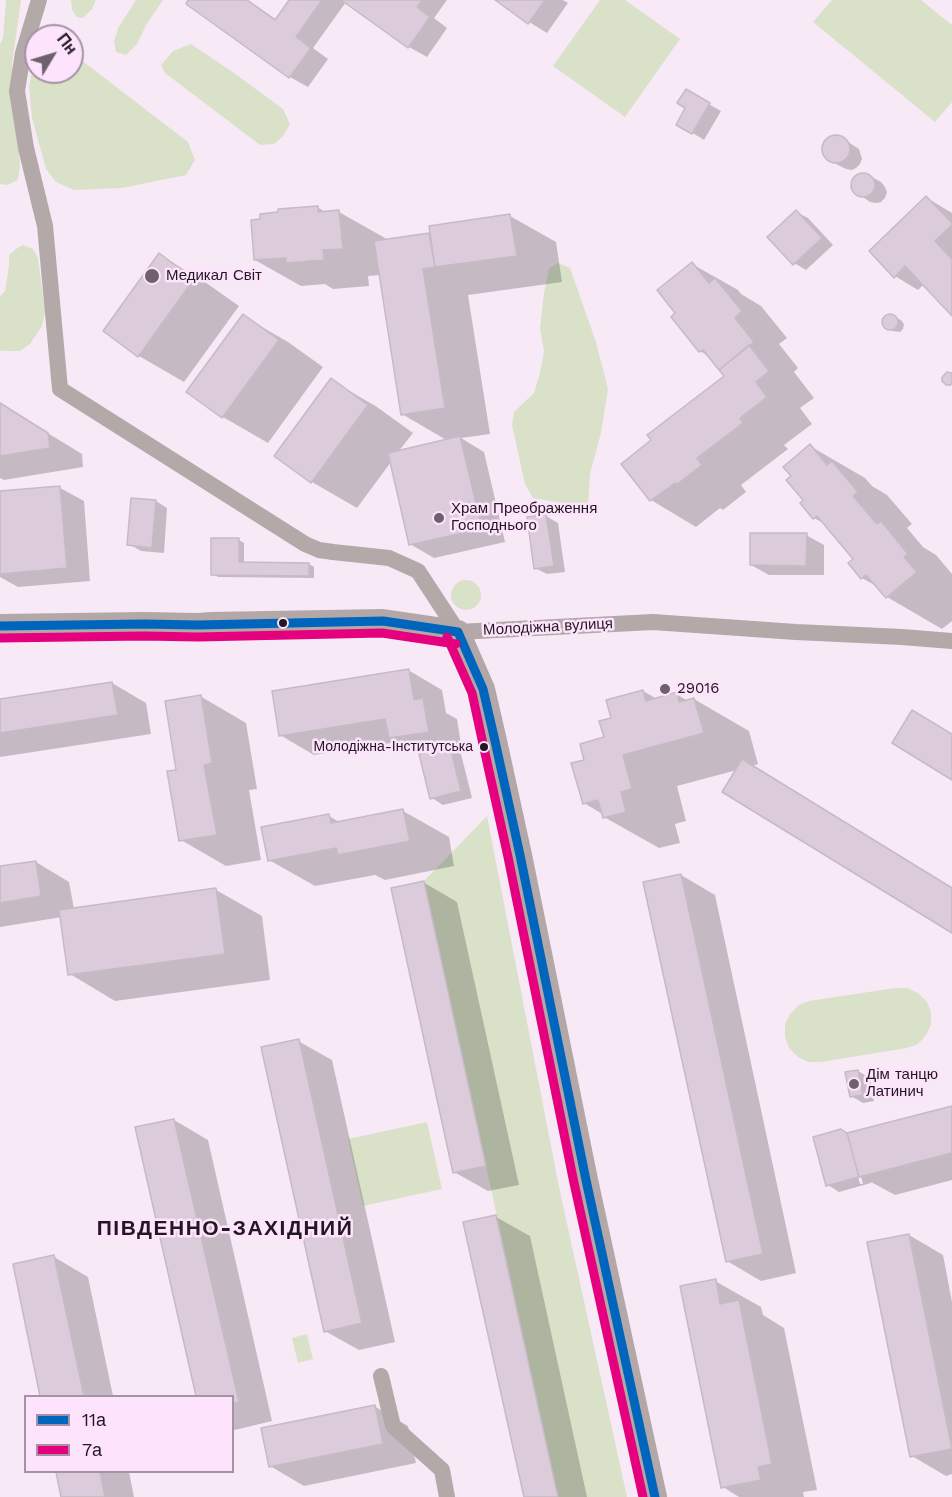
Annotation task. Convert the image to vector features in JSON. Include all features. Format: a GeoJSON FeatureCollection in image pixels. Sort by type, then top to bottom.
{"type":"FeatureCollection","features":[{"type":"Feature","properties":{"kind":"street"},"geometry":{"type":"LineString","coordinates":[[39,0],[23,53],[17,91],[26,148],[45,226],[60,389],[305,544],[333,552],[388,558],[418,571],[458,632],[483,689],[655,1497]]}},
{"type":"Feature","properties":{"kind":"street","name":"Молодіжна вулиця"},"geometry":{"type":"LineString","coordinates":[[0,626],[144,624],[198,626],[383,621],[458,632],[653,622],[952,640]]}},
{"type":"Feature","properties":{"kind":"street"},"geometry":{"type":"LineString","coordinates":[[381,1376],[393,1426],[442,1470],[447,1497]]}},
{"type":"Feature","properties":{"kind":"green space"},"geometry":{"type":"Polygon","coordinates":[[[6,0],[21,0],[12,64],[20,164],[18,180],[7,185],[0,184],[0,44],[3,38],[6,0]]]}},
{"type":"Feature","properties":{"kind":"green space"},"geometry":{"type":"Polygon","coordinates":[[[71,0],[96,0],[92,9],[83,18],[77,17],[72,10],[71,0]]]}},
{"type":"Feature","properties":{"kind":"green space"},"geometry":{"type":"Polygon","coordinates":[[[136,0],[163,0],[146,25],[137,44],[126,55],[116,52],[114,42],[118,28],[136,0]]]}},
{"type":"Feature","properties":{"kind":"green space"},"geometry":{"type":"Polygon","coordinates":[[[600,0],[625,0],[680,39],[625,117],[553,66],[600,0]]]}},
{"type":"Feature","properties":{"kind":"green space"},"geometry":{"type":"Polygon","coordinates":[[[832,0],[921,0],[952,25],[952,102],[935,122],[813,22],[832,0]]]}},
{"type":"Feature","properties":{"kind":"green space"},"geometry":{"type":"Polygon","coordinates":[[[191,44],[283,109],[290,124],[283,136],[274,144],[260,145],[165,73],[161,65],[173,51],[191,44]]]}},
{"type":"Feature","properties":{"kind":"green space"},"geometry":{"type":"Polygon","coordinates":[[[84,62],[188,142],[195,160],[186,175],[122,188],[74,190],[56,182],[46,169],[32,118],[29,84],[84,84],[84,62]]]}},
{"type":"Feature","properties":{"kind":"green space"},"geometry":{"type":"Polygon","coordinates":[[[23,245],[33,249],[38,258],[45,312],[42,326],[30,344],[20,351],[2,351],[0,350],[0,296],[5,291],[9,255],[23,245]]]}},
{"type":"Feature","properties":{"kind":"green space"},"geometry":{"type":"Polygon","coordinates":[[[558,263],[570,268],[596,342],[608,389],[601,433],[590,474],[588,505],[578,513],[561,503],[533,498],[525,484],[512,425],[514,412],[534,393],[540,373],[544,351],[540,328],[544,293],[549,268],[558,263]]]}},
{"type":"Feature","properties":{"kind":"green space"},"geometry":{"type":"Polygon","coordinates":[[[466,580],[477,584],[481,595],[477,606],[466,610],[455,606],[451,595],[455,584],[466,580]]]}},
{"type":"Feature","properties":{"kind":"green space"},"geometry":{"type":"Polygon","coordinates":[[[487,816],[559,1187],[627,1497],[558,1497],[424,881],[487,816]]]}},
{"type":"Feature","properties":{"kind":"green space"},"geometry":{"type":"Polygon","coordinates":[[[907,988],[918,993],[927,1002],[931,1012],[931,1025],[918,1044],[907,1048],[821,1062],[808,1062],[798,1057],[789,1048],[785,1037],[785,1024],[790,1014],[799,1005],[809,1001],[907,988]]]}},
{"type":"Feature","properties":{"kind":"green space"},"geometry":{"type":"Polygon","coordinates":[[[427,1122],[442,1189],[363,1206],[348,1139],[427,1122]]]}},
{"type":"Feature","properties":{"kind":"green space"},"geometry":{"type":"Polygon","coordinates":[[[307,1334],[313,1359],[298,1363],[292,1338],[307,1334]]]}},
{"type":"Feature","properties":{"kind":"building"},"geometry":{"type":"Polygon","coordinates":[[[188,0],[247,0],[275,20],[289,0],[322,0],[296,37],[311,48],[289,78],[186,4],[188,0]]]}},
{"type":"Feature","properties":{"kind":"building"},"geometry":{"type":"Polygon","coordinates":[[[341,0],[422,0],[417,7],[430,17],[408,48],[341,0]]]}},
{"type":"Feature","properties":{"kind":"building"},"geometry":{"type":"Polygon","coordinates":[[[495,0],[545,0],[528,24],[495,0]]]}},
{"type":"Feature","properties":{"kind":"building"},"geometry":{"type":"Polygon","coordinates":[[[686,89],[710,103],[692,134],[676,125],[685,108],[677,103],[686,89]]]}},
{"type":"Feature","properties":{"kind":"building"},"geometry":{"type":"Polygon","coordinates":[[[836,135],[846,139],[850,149],[846,159],[836,163],[826,159],[822,149],[826,139],[836,135]]]}},
{"type":"Feature","properties":{"kind":"building"},"geometry":{"type":"Polygon","coordinates":[[[858,173],[868,173],[875,180],[875,190],[868,197],[858,197],[851,190],[851,180],[858,173]]]}},
{"type":"Feature","properties":{"kind":"building"},"geometry":{"type":"Polygon","coordinates":[[[926,196],[952,223],[935,241],[952,259],[952,316],[905,266],[894,278],[869,251],[926,196]]]}},
{"type":"Feature","properties":{"kind":"building"},"geometry":{"type":"Polygon","coordinates":[[[318,206],[318,212],[339,210],[343,249],[323,250],[324,260],[286,263],[286,258],[254,260],[251,220],[260,219],[260,214],[278,212],[278,209],[318,206]]]}},
{"type":"Feature","properties":{"kind":"building"},"geometry":{"type":"Polygon","coordinates":[[[796,210],[822,238],[793,265],[767,237],[796,210]]]}},
{"type":"Feature","properties":{"kind":"building"},"geometry":{"type":"Polygon","coordinates":[[[510,214],[517,256],[435,267],[429,226],[510,214]]]}},
{"type":"Feature","properties":{"kind":"building"},"geometry":{"type":"Polygon","coordinates":[[[429,233],[435,267],[423,269],[445,408],[401,415],[374,241],[429,233]]]}},
{"type":"Feature","properties":{"kind":"building"},"geometry":{"type":"Polygon","coordinates":[[[159,253],[194,279],[138,357],[103,331],[159,253]]]}},
{"type":"Feature","properties":{"kind":"building"},"geometry":{"type":"Polygon","coordinates":[[[692,262],[709,283],[715,278],[742,311],[735,318],[754,342],[719,370],[703,350],[699,352],[671,317],[675,313],[657,290],[692,262]]]}},
{"type":"Feature","properties":{"kind":"building"},"geometry":{"type":"Polygon","coordinates":[[[243,314],[279,340],[222,418],[186,392],[243,314]]]}},
{"type":"Feature","properties":{"kind":"building"},"geometry":{"type":"Polygon","coordinates":[[[887,314],[893,314],[898,322],[896,328],[887,330],[882,325],[882,319],[887,314]]]}},
{"type":"Feature","properties":{"kind":"building"},"geometry":{"type":"Polygon","coordinates":[[[749,345],[769,371],[756,382],[767,397],[740,418],[743,423],[697,458],[702,465],[650,501],[621,464],[651,440],[647,435],[724,376],[719,370],[749,345]]]}},
{"type":"Feature","properties":{"kind":"building"},"geometry":{"type":"Polygon","coordinates":[[[947,372],[952,373],[952,384],[950,385],[942,381],[942,377],[947,372]]]}},
{"type":"Feature","properties":{"kind":"building"},"geometry":{"type":"Polygon","coordinates":[[[331,378],[368,405],[311,483],[274,456],[331,378]]]}},
{"type":"Feature","properties":{"kind":"building"},"geometry":{"type":"Polygon","coordinates":[[[0,403],[48,433],[50,448],[0,456],[0,403]]]}},
{"type":"Feature","properties":{"kind":"building"},"geometry":{"type":"Polygon","coordinates":[[[460,436],[482,529],[409,545],[388,453],[460,436]]]}},
{"type":"Feature","properties":{"kind":"building"},"geometry":{"type":"Polygon","coordinates":[[[810,444],[827,465],[832,461],[858,492],[853,496],[877,524],[881,521],[908,554],[904,557],[917,572],[886,598],[866,575],[861,579],[848,563],[853,559],[817,516],[813,519],[800,503],[803,500],[786,480],[791,476],[783,467],[810,444]]]}},
{"type":"Feature","properties":{"kind":"building"},"geometry":{"type":"Polygon","coordinates":[[[60,486],[67,568],[0,574],[0,491],[60,486]]]}},
{"type":"Feature","properties":{"kind":"building"},"geometry":{"type":"Polygon","coordinates":[[[131,498],[156,500],[152,548],[127,545],[131,498]]]}},
{"type":"Feature","properties":{"kind":"building"},"geometry":{"type":"Polygon","coordinates":[[[546,514],[554,566],[534,569],[527,517],[546,514]]]}},
{"type":"Feature","properties":{"kind":"building"},"geometry":{"type":"Polygon","coordinates":[[[750,533],[807,533],[806,566],[750,565],[750,533]]]}},
{"type":"Feature","properties":{"kind":"building"},"geometry":{"type":"Polygon","coordinates":[[[211,538],[239,538],[239,562],[309,563],[309,576],[211,575],[211,538]]]}},
{"type":"Feature","properties":{"kind":"building"},"geometry":{"type":"Polygon","coordinates":[[[409,669],[414,700],[423,698],[429,732],[389,738],[385,719],[279,736],[272,691],[409,669]]]}},
{"type":"Feature","properties":{"kind":"building"},"geometry":{"type":"Polygon","coordinates":[[[112,682],[118,715],[0,733],[0,699],[112,682]]]}},
{"type":"Feature","properties":{"kind":"building"},"geometry":{"type":"Polygon","coordinates":[[[643,690],[646,701],[677,692],[679,702],[694,698],[704,733],[623,755],[632,789],[621,792],[626,812],[603,818],[598,800],[583,804],[571,763],[584,760],[580,744],[604,737],[599,721],[611,718],[606,700],[643,690]]]}},
{"type":"Feature","properties":{"kind":"building"},"geometry":{"type":"Polygon","coordinates":[[[201,695],[212,763],[204,765],[217,835],[179,841],[167,771],[176,770],[165,701],[201,695]]]}},
{"type":"Feature","properties":{"kind":"building"},"geometry":{"type":"Polygon","coordinates":[[[912,710],[952,734],[952,780],[892,743],[912,710]]]}},
{"type":"Feature","properties":{"kind":"building"},"geometry":{"type":"Polygon","coordinates":[[[450,746],[461,791],[430,799],[419,754],[450,746]]]}},
{"type":"Feature","properties":{"kind":"building"},"geometry":{"type":"Polygon","coordinates":[[[742,759],[952,888],[952,933],[722,792],[742,759]]]}},
{"type":"Feature","properties":{"kind":"building"},"geometry":{"type":"Polygon","coordinates":[[[403,809],[410,841],[338,855],[336,848],[268,861],[261,827],[329,814],[331,823],[403,809]]]}},
{"type":"Feature","properties":{"kind":"building"},"geometry":{"type":"Polygon","coordinates":[[[36,861],[41,896],[0,903],[0,866],[36,861]]]}},
{"type":"Feature","properties":{"kind":"building"},"geometry":{"type":"Polygon","coordinates":[[[681,874],[763,1254],[726,1262],[643,882],[681,874]]]}},
{"type":"Feature","properties":{"kind":"building"},"geometry":{"type":"Polygon","coordinates":[[[424,881],[486,1166],[453,1173],[391,888],[424,881]]]}},
{"type":"Feature","properties":{"kind":"building"},"geometry":{"type":"Polygon","coordinates":[[[216,888],[225,954],[68,975],[59,910],[216,888]]]}},
{"type":"Feature","properties":{"kind":"building"},"geometry":{"type":"Polygon","coordinates":[[[299,1039],[362,1323],[324,1332],[261,1047],[299,1039]]]}},
{"type":"Feature","properties":{"kind":"building"},"geometry":{"type":"Polygon","coordinates":[[[858,1070],[863,1095],[850,1097],[845,1072],[858,1070]]]}},
{"type":"Feature","properties":{"kind":"building"},"geometry":{"type":"Polygon","coordinates":[[[952,1106],[952,1153],[859,1177],[847,1133],[952,1106]]]}},
{"type":"Feature","properties":{"kind":"building"},"geometry":{"type":"Polygon","coordinates":[[[174,1119],[239,1402],[234,1403],[234,1395],[196,1395],[135,1127],[174,1119]]]}},
{"type":"Feature","properties":{"kind":"building"},"geometry":{"type":"Polygon","coordinates":[[[841,1129],[847,1133],[859,1177],[826,1186],[813,1137],[841,1129]]]}},
{"type":"Feature","properties":{"kind":"building"},"geometry":{"type":"Polygon","coordinates":[[[496,1215],[558,1497],[524,1497],[463,1222],[496,1215]]]}},
{"type":"Feature","properties":{"kind":"building"},"geometry":{"type":"Polygon","coordinates":[[[909,1234],[952,1449],[910,1457],[867,1242],[909,1234]]]}},
{"type":"Feature","properties":{"kind":"building"},"geometry":{"type":"Polygon","coordinates":[[[54,1255],[84,1395],[40,1395],[13,1264],[54,1255]]]}},
{"type":"Feature","properties":{"kind":"building"},"geometry":{"type":"Polygon","coordinates":[[[716,1279],[720,1304],[739,1300],[772,1464],[758,1467],[761,1480],[721,1488],[680,1286],[716,1279]]]}},
{"type":"Feature","properties":{"kind":"building"},"geometry":{"type":"Polygon","coordinates":[[[375,1405],[383,1444],[269,1467],[261,1428],[375,1405]]]}},
{"type":"Feature","properties":{"kind":"building"},"geometry":{"type":"Polygon","coordinates":[[[56,1473],[100,1473],[105,1497],[61,1497],[56,1473]]]}},
{"type":"Feature","properties":{"kind":"transit line","name":"11а"},"geometry":{"type":"LineString","coordinates":[[0,626],[383,621],[458,632]]}},
{"type":"Feature","properties":{"kind":"transit line","name":"11а"},"geometry":{"type":"LineString","coordinates":[[458,632],[483,689],[495,741],[586,1180],[655,1497]]}},
{"type":"Feature","properties":{"kind":"transit line","name":"7а"},"geometry":{"type":"LineString","coordinates":[[0,638],[382,633],[456,644]]}},
{"type":"Feature","properties":{"kind":"transit line","name":"7а"},"geometry":{"type":"LineString","coordinates":[[447,637],[472,693],[508,857],[574,1183],[643,1497]]}},
{"type":"Feature","properties":{"kind":"place","name":"Медикал Світ"},"geometry":{"type":"Point","coordinates":[152,276]}},
{"type":"Feature","properties":{"kind":"place","name":"Храм Преображення Господнього"},"geometry":{"type":"Point","coordinates":[439,518]}},
{"type":"Feature","properties":{"kind":"place","name":"29016"},"geometry":{"type":"Point","coordinates":[665,689]}},
{"type":"Feature","properties":{"kind":"place","name":"Молодіжна-Інститутська"},"geometry":{"type":"Point","coordinates":[484,747]}},
{"type":"Feature","properties":{"kind":"place","name":"Дім танцю Латинич"},"geometry":{"type":"Point","coordinates":[854,1084]}},
{"type":"Feature","properties":{"kind":"district","name":"ПІВДЕННО-ЗАХІДНИЙ"},"geometry":{"type":"Point","coordinates":[225,1229]}}]}
